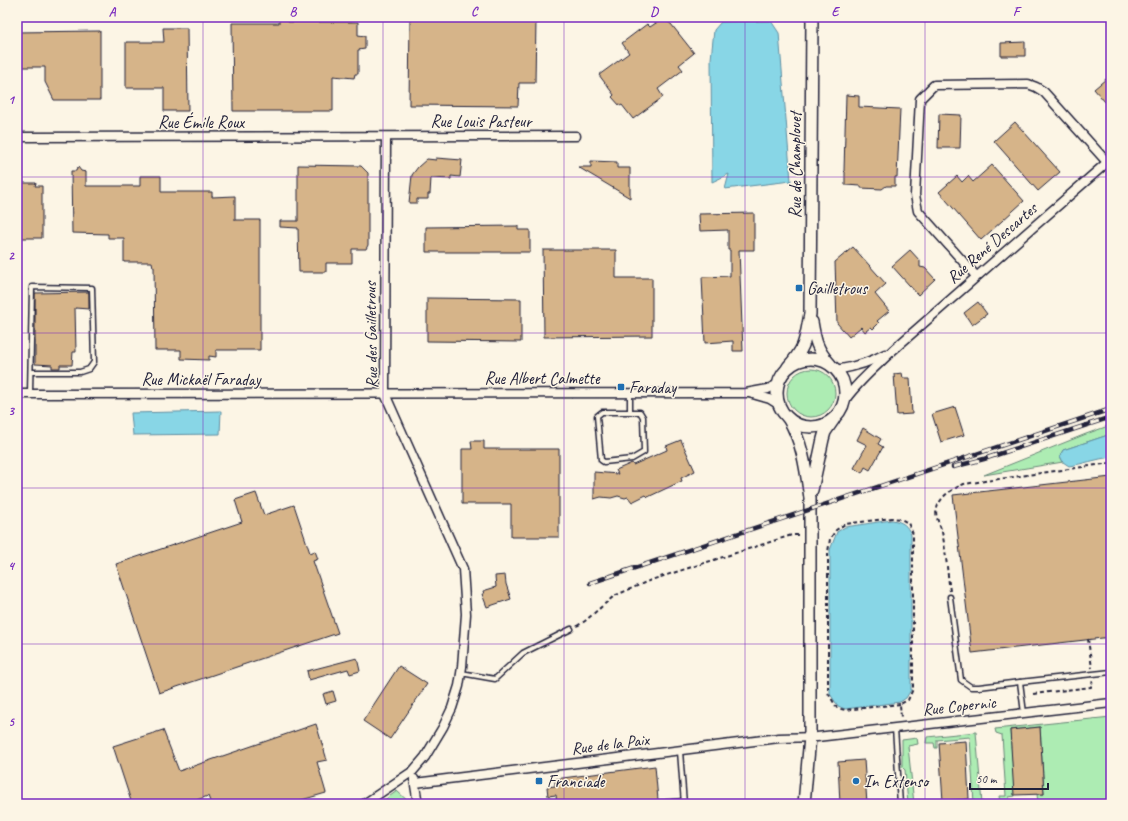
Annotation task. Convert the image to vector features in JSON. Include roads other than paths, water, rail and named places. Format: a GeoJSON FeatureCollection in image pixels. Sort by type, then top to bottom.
{"type":"FeatureCollection","features":[{"type":"Feature","properties":{"kind":"street","name":"Rue de Champlouet"},"geometry":{"type":"LineString","coordinates":[[788,367],[800,354],[805,342],[810,314],[812,17]]}},
{"type":"Feature","properties":{"kind":"street"},"geometry":{"type":"LineString","coordinates":[[976,276],[918,211],[915,195],[920,99],[934,85],[1028,84],[1036,87],[1044,92],[1109,161]]}},
{"type":"Feature","properties":{"kind":"street","name":"Rue Louis Pasteur"},"geometry":{"type":"LineString","coordinates":[[386,137],[576,136]]}},
{"type":"Feature","properties":{"kind":"street","name":"Rue Émile Roux"},"geometry":{"type":"LineString","coordinates":[[17,137],[386,137]]}},
{"type":"Feature","properties":{"kind":"street","name":"Rue des Gailletrous"},"geometry":{"type":"LineString","coordinates":[[364,804],[413,771],[425,757],[443,727],[452,708],[461,673],[466,614],[463,569],[386,394],[386,137]]}},
{"type":"Feature","properties":{"kind":"street","name":"Rue René Descartes"},"geometry":{"type":"LineString","coordinates":[[843,403],[859,383],[893,350],[1109,161]]}},
{"type":"Feature","properties":{"kind":"street","name":"Rue de Champlouet"},"geometry":{"type":"LineString","coordinates":[[810,314],[815,342],[822,356],[835,369]]}},
{"type":"Feature","properties":{"kind":"street","name":"Rue René Descartes"},"geometry":{"type":"LineString","coordinates":[[835,369],[857,367],[893,350]]}},
{"type":"Feature","properties":{"kind":"street"},"geometry":{"type":"LineString","coordinates":[[810,498],[822,439],[834,418],[840,411],[845,394],[844,385],[835,369],[823,361],[814,359],[801,360],[788,367],[782,375],[776,393],[778,404],[782,412],[795,423],[805,427],[817,427],[834,418]]}},
{"type":"Feature","properties":{"kind":"street","name":"Rue Albert Calmette"},"geometry":{"type":"LineString","coordinates":[[386,394],[746,393],[768,389],[778,384]]}},
{"type":"Feature","properties":{"kind":"street","name":"Rue Albert Calmette"},"geometry":{"type":"LineString","coordinates":[[746,393],[770,399],[778,404]]}},
{"type":"Feature","properties":{"kind":"street","name":"Rue Mickaël Faraday"},"geometry":{"type":"LineString","coordinates":[[17,394],[386,394]]}},
{"type":"Feature","properties":{"kind":"street"},"geometry":{"type":"LineString","coordinates":[[788,418],[799,441],[806,468],[810,498],[810,737],[804,804]]}},
{"type":"Feature","properties":{"kind":"street","name":"Rue Copernic"},"geometry":{"type":"LineString","coordinates":[[810,737],[1111,703]]}},
{"type":"Feature","properties":{"kind":"street","name":"Rue de la Paix"},"geometry":{"type":"LineString","coordinates":[[415,783],[779,738],[810,737]]}},
{"type":"Feature","properties":{"kind":"street"},"geometry":{"type":"LineString","coordinates":[[413,771],[418,804]]}},
{"type":"Feature","properties":{"kind":"lane"},"geometry":{"type":"LineString","coordinates":[[30,394],[32,287],[92,288],[94,362],[89,369],[80,372],[31,372]]}},
{"type":"Feature","properties":{"kind":"lane"},"geometry":{"type":"LineString","coordinates":[[630,393],[630,412]]}},
{"type":"Feature","properties":{"kind":"lane"},"geometry":{"type":"LineString","coordinates":[[602,412],[630,412],[640,412],[643,417],[644,452],[632,460],[604,462],[601,460],[597,416],[602,412]]}},
{"type":"Feature","properties":{"kind":"lane"},"geometry":{"type":"LineString","coordinates":[[950,597],[961,680],[971,687],[1111,672]]}},
{"type":"Feature","properties":{"kind":"lane"},"geometry":{"type":"LineString","coordinates":[[461,673],[495,679],[523,653],[571,629]]}},
{"type":"Feature","properties":{"kind":"lane"},"geometry":{"type":"LineString","coordinates":[[1020,682],[1024,713]]}},
{"type":"Feature","properties":{"kind":"lane"},"geometry":{"type":"LineString","coordinates":[[898,728],[900,804]]}},
{"type":"Feature","properties":{"kind":"lane"},"geometry":{"type":"LineString","coordinates":[[658,803],[684,802],[680,750]]}},
{"type":"Feature","properties":{"kind":"water"},"geometry":{"type":"Polygon","coordinates":[[[771,21],[779,33],[791,181],[725,189],[729,174],[712,182],[711,59],[714,30],[721,22],[771,21]]]}},
{"type":"Feature","properties":{"kind":"water"},"geometry":{"type":"Polygon","coordinates":[[[221,411],[220,434],[133,435],[131,413],[221,411]]]}},
{"type":"Feature","properties":{"kind":"water"},"geometry":{"type":"Polygon","coordinates":[[[1111,434],[1111,457],[1069,466],[1063,462],[1060,456],[1063,450],[1111,434]]]}},
{"type":"Feature","properties":{"kind":"water"},"geometry":{"type":"Polygon","coordinates":[[[892,520],[904,524],[911,535],[911,690],[906,698],[900,702],[845,709],[838,706],[830,694],[830,550],[837,532],[845,527],[892,520]]]}},
{"type":"Feature","properties":{"kind":"railway"},"geometry":{"type":"LineString","coordinates":[[590,583],[1111,409]]}},
{"type":"Feature","properties":{"kind":"railway"},"geometry":{"type":"LineString","coordinates":[[953,467],[984,459],[1111,417]]}},
{"type":"Feature","properties":{"kind":"place","name":"Gailletrous"},"geometry":{"type":"Point","coordinates":[799,288]}},
{"type":"Feature","properties":{"kind":"place","name":"Faraday"},"geometry":{"type":"Point","coordinates":[621,387]}},
{"type":"Feature","properties":{"kind":"place","name":"Franciade"},"geometry":{"type":"Point","coordinates":[539,781]}},
{"type":"Feature","properties":{"kind":"place","name":"In Extenso"},"geometry":{"type":"Point","coordinates":[856,781]}}]}
